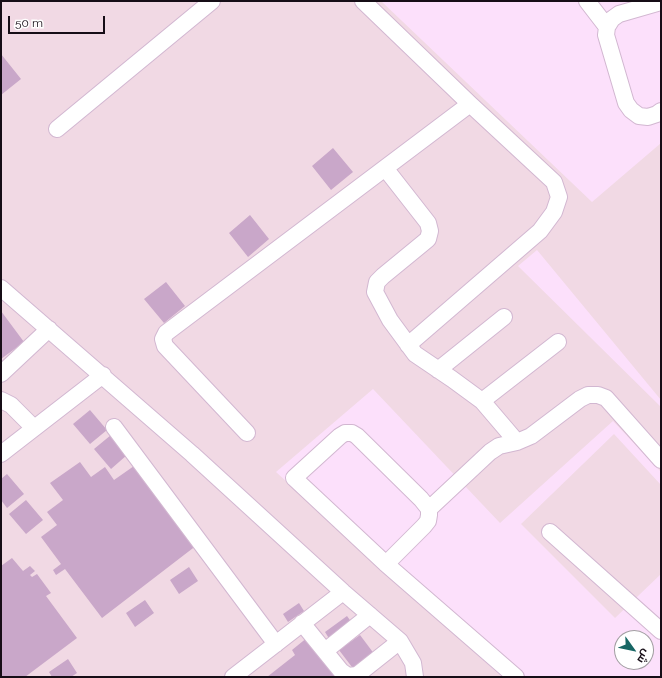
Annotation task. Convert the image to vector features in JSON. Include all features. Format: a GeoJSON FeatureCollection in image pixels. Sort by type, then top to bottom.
{"type":"FeatureCollection","features":[{"type":"Feature","properties":{"kind":"lane"},"geometry":{"type":"LineString","coordinates":[[57,129],[212,1]]}},
{"type":"Feature","properties":{"kind":"lane"},"geometry":{"type":"LineString","coordinates":[[363,1],[554,182],[558,197],[554,212],[540,231],[408,345]]}},
{"type":"Feature","properties":{"kind":"lane"},"geometry":{"type":"LineString","coordinates":[[587,1],[607,27]]}},
{"type":"Feature","properties":{"kind":"lane"},"geometry":{"type":"LineString","coordinates":[[661,2],[619,14],[612,19],[607,27],[606,35],[626,102],[631,110],[638,116],[648,117],[661,111]]}},
{"type":"Feature","properties":{"kind":"lane"},"geometry":{"type":"LineString","coordinates":[[247,433],[165,346],[164,336],[166,333],[470,104]]}},
{"type":"Feature","properties":{"kind":"lane"},"geometry":{"type":"LineString","coordinates":[[386,168],[428,223],[430,231],[428,239],[425,242],[377,282],[375,292],[390,320],[415,354],[452,378],[482,401],[517,442]]}},
{"type":"Feature","properties":{"kind":"lane"},"geometry":{"type":"LineString","coordinates":[[1,288],[103,375],[343,592],[400,641],[412,663],[415,677]]}},
{"type":"Feature","properties":{"kind":"lane"},"geometry":{"type":"LineString","coordinates":[[438,370],[504,317]]}},
{"type":"Feature","properties":{"kind":"lane"},"geometry":{"type":"LineString","coordinates":[[1,374],[49,329]]}},
{"type":"Feature","properties":{"kind":"lane"},"geometry":{"type":"LineString","coordinates":[[482,401],[558,342]]}},
{"type":"Feature","properties":{"kind":"lane"},"geometry":{"type":"LineString","coordinates":[[1,454],[103,375]]}},
{"type":"Feature","properties":{"kind":"lane"},"geometry":{"type":"LineString","coordinates":[[429,508],[490,452],[499,446],[517,442],[531,436],[580,399],[588,395],[598,395],[606,398],[613,404],[661,460]]}},
{"type":"Feature","properties":{"kind":"lane"},"geometry":{"type":"LineString","coordinates":[[1,400],[11,405],[34,428]]}},
{"type":"Feature","properties":{"kind":"lane"},"geometry":{"type":"LineString","coordinates":[[114,427],[276,644]]}},
{"type":"Feature","properties":{"kind":"lane"},"geometry":{"type":"LineString","coordinates":[[386,564],[428,521],[429,508],[357,436],[352,433],[345,433],[294,478],[386,564],[516,677]]}},
{"type":"Feature","properties":{"kind":"lane"},"geometry":{"type":"LineString","coordinates":[[550,532],[661,631]]}},
{"type":"Feature","properties":{"kind":"lane"},"geometry":{"type":"LineString","coordinates":[[241,674],[302,623],[343,592]]}},
{"type":"Feature","properties":{"kind":"lane"},"geometry":{"type":"LineString","coordinates":[[325,651],[370,615]]}},
{"type":"Feature","properties":{"kind":"lane"},"geometry":{"type":"LineString","coordinates":[[302,623],[344,675],[357,675],[400,641]]}},
{"type":"Feature","properties":{"kind":"shaded area"},"geometry":{"type":"Polygon","coordinates":[[[1,1],[381,1],[592,202],[661,143],[661,400],[537,250],[518,266],[661,407],[661,472],[613,421],[500,523],[373,389],[276,472],[502,677],[1,677],[1,1]]]}},
{"type":"Feature","properties":{"kind":"shaded area"},"geometry":{"type":"Polygon","coordinates":[[[614,434],[661,485],[661,574],[615,618],[521,524],[614,434]]]}},
{"type":"Feature","properties":{"kind":"building"},"geometry":{"type":"Polygon","coordinates":[[[1,54],[21,79],[1,95],[1,54]]]}},
{"type":"Feature","properties":{"kind":"building"},"geometry":{"type":"Polygon","coordinates":[[[333,148],[353,172],[331,190],[312,166],[333,148]]]}},
{"type":"Feature","properties":{"kind":"building"},"geometry":{"type":"Polygon","coordinates":[[[250,215],[269,239],[248,257],[229,233],[250,215]]]}},
{"type":"Feature","properties":{"kind":"building"},"geometry":{"type":"Polygon","coordinates":[[[166,282],[185,306],[164,323],[144,299],[166,282]]]}},
{"type":"Feature","properties":{"kind":"building"},"geometry":{"type":"Polygon","coordinates":[[[1,311],[24,342],[1,359],[1,311]]]}},
{"type":"Feature","properties":{"kind":"building"},"geometry":{"type":"Polygon","coordinates":[[[90,410],[107,430],[90,444],[73,424],[90,410]]]}},
{"type":"Feature","properties":{"kind":"building"},"geometry":{"type":"Polygon","coordinates":[[[111,435],[127,455],[111,469],[94,449],[111,435]]]}},
{"type":"Feature","properties":{"kind":"building"},"geometry":{"type":"Polygon","coordinates":[[[80,462],[91,477],[105,467],[114,480],[134,466],[197,545],[102,618],[65,569],[56,575],[53,570],[61,564],[41,537],[57,525],[47,512],[63,500],[50,483],[80,462]]]}},
{"type":"Feature","properties":{"kind":"building"},"geometry":{"type":"Polygon","coordinates":[[[7,474],[24,494],[7,508],[1,500],[1,479],[7,474]]]}},
{"type":"Feature","properties":{"kind":"building"},"geometry":{"type":"Polygon","coordinates":[[[26,500],[43,520],[26,534],[9,514],[26,500]]]}},
{"type":"Feature","properties":{"kind":"building"},"geometry":{"type":"Polygon","coordinates":[[[12,558],[23,571],[30,566],[35,571],[30,575],[32,577],[37,574],[51,593],[46,596],[77,638],[25,677],[1,677],[1,566],[12,558]]]}},
{"type":"Feature","properties":{"kind":"building"},"geometry":{"type":"Polygon","coordinates":[[[189,567],[198,581],[179,594],[170,580],[189,567]]]}},
{"type":"Feature","properties":{"kind":"building"},"geometry":{"type":"Polygon","coordinates":[[[145,600],[154,613],[135,627],[126,613],[145,600]]]}},
{"type":"Feature","properties":{"kind":"building"},"geometry":{"type":"Polygon","coordinates":[[[299,603],[304,611],[288,622],[283,614],[299,603]]]}},
{"type":"Feature","properties":{"kind":"building"},"geometry":{"type":"Polygon","coordinates":[[[347,616],[352,623],[330,640],[325,632],[347,616]]]}},
{"type":"Feature","properties":{"kind":"building"},"geometry":{"type":"Polygon","coordinates":[[[360,635],[375,655],[355,671],[339,650],[360,635]]]}},
{"type":"Feature","properties":{"kind":"building"},"geometry":{"type":"Polygon","coordinates":[[[308,637],[339,677],[267,677],[295,655],[292,650],[308,637]]]}},
{"type":"Feature","properties":{"kind":"building"},"geometry":{"type":"Polygon","coordinates":[[[68,659],[77,673],[71,677],[52,677],[49,672],[68,659]]]}}]}
